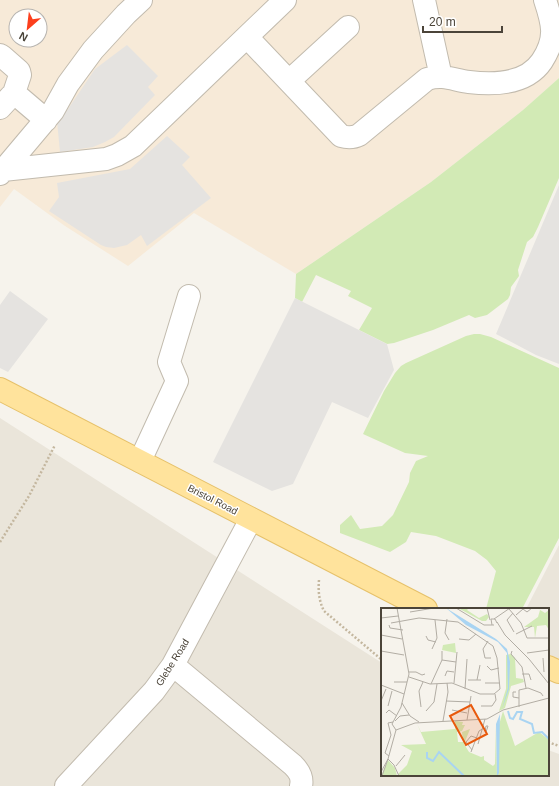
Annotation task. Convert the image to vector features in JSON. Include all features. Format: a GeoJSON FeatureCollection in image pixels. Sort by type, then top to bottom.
{"type":"FeatureCollection","features":[{"type":"Feature","properties":{"kind":"main road","name":"Bristol Road"},"geometry":{"type":"LineString","coordinates":[[0,389],[424,608]]}},
{"type":"Feature","properties":{"kind":"main road"},"geometry":{"type":"LineString","coordinates":[[549,667],[559,672]]}},
{"type":"Feature","properties":{"kind":"street"},"geometry":{"type":"LineString","coordinates":[[2,172],[53,111],[68,84],[93,50],[141,0]]}},
{"type":"Feature","properties":{"kind":"street"},"geometry":{"type":"LineString","coordinates":[[2,172],[106,159],[122,153],[133,146],[285,0]]}},
{"type":"Feature","properties":{"kind":"street"},"geometry":{"type":"LineString","coordinates":[[424,0],[441,77]]}},
{"type":"Feature","properties":{"kind":"street"},"geometry":{"type":"LineString","coordinates":[[247,37],[341,136],[349,138],[359,134],[427,79],[441,77],[469,82],[499,84],[519,79],[534,69],[540,64],[547,51],[553,31],[552,21],[545,0]]}},
{"type":"Feature","properties":{"kind":"street"},"geometry":{"type":"LineString","coordinates":[[289,81],[348,27]]}},
{"type":"Feature","properties":{"kind":"street"},"geometry":{"type":"LineString","coordinates":[[0,55],[20,75],[6,102]]}},
{"type":"Feature","properties":{"kind":"street"},"geometry":{"type":"LineString","coordinates":[[6,102],[19,97],[46,120]]}},
{"type":"Feature","properties":{"kind":"street"},"geometry":{"type":"LineString","coordinates":[[140,461],[177,381],[169,362],[189,296]]}},
{"type":"Feature","properties":{"kind":"street","name":"Glebe Road"},"geometry":{"type":"LineString","coordinates":[[66,786],[154,691],[173,665],[251,519]]}},
{"type":"Feature","properties":{"kind":"street"},"geometry":{"type":"LineString","coordinates":[[173,665],[293,765],[301,775],[301,786]]}},
{"type":"Feature","properties":{"kind":"path"},"geometry":{"type":"LineString","coordinates":[[0,542],[29,496],[66,423]]}},
{"type":"Feature","properties":{"kind":"path"},"geometry":{"type":"LineString","coordinates":[[328,559],[320,575],[319,581],[318,595],[323,608],[381,659]]}},
{"type":"Feature","properties":{"kind":"path"},"geometry":{"type":"LineString","coordinates":[[549,742],[559,746]]}},
{"type":"Feature","properties":{"kind":"shaded area"},"geometry":{"type":"Polygon","coordinates":[[[0,0],[559,0],[559,78],[523,110],[431,182],[296,274],[194,213],[128,266],[65,226],[14,189],[0,207],[0,0]]]}},
{"type":"Feature","properties":{"kind":"shaded area"},"geometry":{"type":"Polygon","coordinates":[[[127,45],[158,76],[148,87],[155,95],[114,137],[93,147],[60,152],[57,121],[68,109],[95,69],[127,45]]]}},
{"type":"Feature","properties":{"kind":"shaded area"},"geometry":{"type":"Polygon","coordinates":[[[167,136],[190,157],[182,165],[211,198],[147,246],[141,235],[127,245],[114,248],[106,247],[49,211],[59,197],[57,183],[130,169],[167,136]]]}},
{"type":"Feature","properties":{"kind":"shaded area"},"geometry":{"type":"Polygon","coordinates":[[[559,185],[559,364],[536,355],[496,334],[559,185]]]}},
{"type":"Feature","properties":{"kind":"shaded area"},"geometry":{"type":"Polygon","coordinates":[[[10,291],[48,319],[8,372],[0,368],[0,305],[10,291]]]}},
{"type":"Feature","properties":{"kind":"shaded area"},"geometry":{"type":"Polygon","coordinates":[[[295,298],[387,344],[394,370],[368,418],[332,402],[293,484],[272,491],[213,462],[295,298]]]}},
{"type":"Feature","properties":{"kind":"shaded area"},"geometry":{"type":"Polygon","coordinates":[[[0,418],[381,662],[381,776],[549,776],[549,750],[559,754],[559,786],[0,786],[0,418]]]}},
{"type":"Feature","properties":{"kind":"shaded area"},"geometry":{"type":"Polygon","coordinates":[[[559,545],[559,659],[549,654],[549,608],[527,608],[559,545]]]}},
{"type":"Feature","properties":{"kind":"green space"},"geometry":{"type":"Polygon","coordinates":[[[559,78],[559,178],[533,237],[527,242],[518,270],[519,276],[511,287],[508,299],[487,315],[475,318],[469,315],[433,330],[387,344],[359,330],[372,308],[348,296],[351,291],[316,275],[302,302],[295,298],[296,274],[431,182],[523,110],[559,78]]]}},
{"type":"Feature","properties":{"kind":"green space"},"geometry":{"type":"Polygon","coordinates":[[[480,334],[491,337],[559,368],[559,538],[523,608],[486,608],[496,571],[487,560],[475,551],[436,536],[411,532],[406,542],[390,552],[340,533],[340,525],[351,515],[360,529],[382,526],[393,515],[409,482],[410,473],[416,461],[428,456],[405,453],[363,434],[384,391],[395,373],[406,363],[466,336],[480,334]]]}}]}
